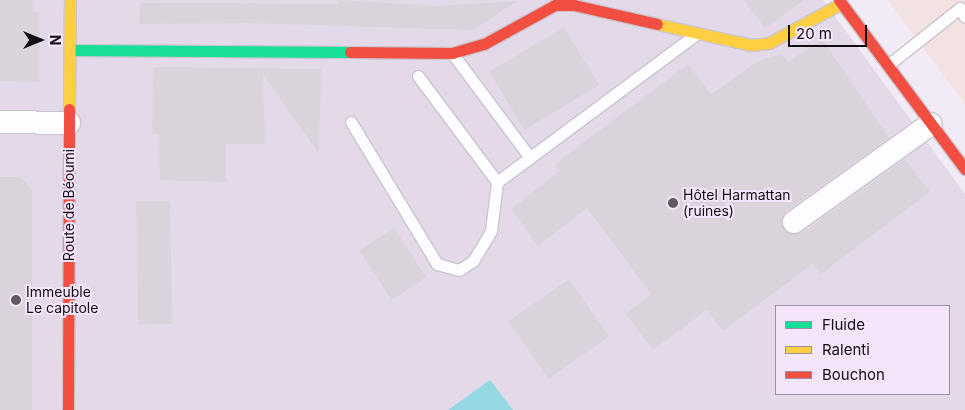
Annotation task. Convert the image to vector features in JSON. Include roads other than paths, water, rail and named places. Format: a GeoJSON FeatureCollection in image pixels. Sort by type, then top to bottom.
{"type":"FeatureCollection","features":[{"type":"Feature","properties":{"kind":"street","name":"Route de Béoumi"},"geometry":{"type":"LineString","coordinates":[[68,410],[70,0]]}},
{"type":"Feature","properties":{"kind":"street"},"geometry":{"type":"LineString","coordinates":[[70,50],[452,53],[484,44],[555,5],[574,5],[734,42],[769,43],[840,2],[886,66],[965,168]]}},
{"type":"Feature","properties":{"kind":"street"},"geometry":{"type":"LineString","coordinates":[[0,122],[69,123]]}},
{"type":"Feature","properties":{"kind":"street"},"geometry":{"type":"LineString","coordinates":[[794,222],[930,124]]}},
{"type":"Feature","properties":{"kind":"lane"},"geometry":{"type":"LineString","coordinates":[[886,66],[960,8],[965,17]]}},
{"type":"Feature","properties":{"kind":"lane"},"geometry":{"type":"LineString","coordinates":[[497,182],[528,155],[696,34]]}},
{"type":"Feature","properties":{"kind":"lane"},"geometry":{"type":"LineString","coordinates":[[452,53],[528,155]]}},
{"type":"Feature","properties":{"kind":"lane"},"geometry":{"type":"LineString","coordinates":[[351,122],[437,264],[446,270],[459,270],[473,261],[487,241],[495,220],[497,182],[418,76]]}},
{"type":"Feature","properties":{"kind":"water"},"geometry":{"type":"Polygon","coordinates":[[[490,380],[513,410],[448,410],[490,380]]]}},
{"type":"Feature","properties":{"kind":"place","name":"Hôtel Harmattan (ruines)"},"geometry":{"type":"Point","coordinates":[673,203]}},
{"type":"Feature","properties":{"kind":"place","name":"Immeuble Le capitole"},"geometry":{"type":"Point","coordinates":[16,300]}}]}
